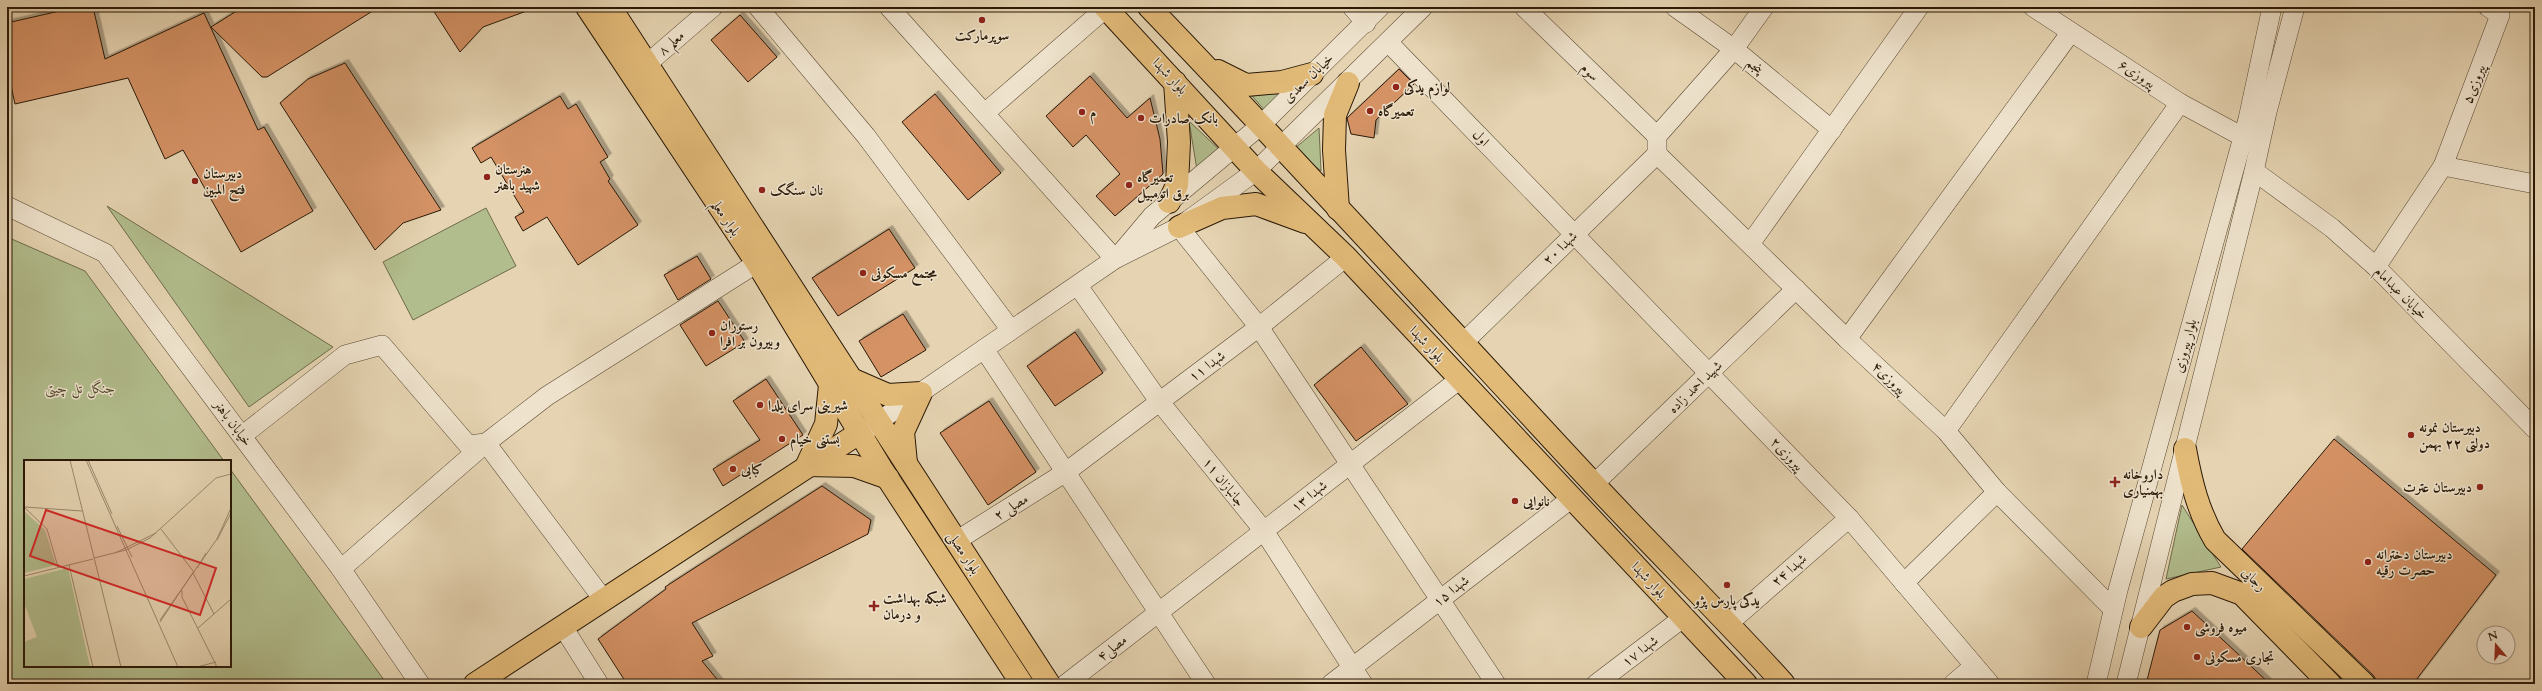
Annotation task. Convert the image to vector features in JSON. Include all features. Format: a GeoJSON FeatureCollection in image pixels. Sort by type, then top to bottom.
{"type":"FeatureCollection","features":[{"type":"Feature","properties":{"kind":"main road","name":"بلوار معلم"},"geometry":{"type":"LineString","coordinates":[[587,7],[757,263],[840,381]]}},
{"type":"Feature","properties":{"kind":"main road","name":"بلوار معلم"},"geometry":{"type":"LineString","coordinates":[[610,7],[647,64],[869,428]]}},
{"type":"Feature","properties":{"kind":"main road","name":"بلوار شهدا"},"geometry":{"type":"LineString","coordinates":[[1106,7],[1256,171],[1346,257],[1746,684]]}},
{"type":"Feature","properties":{"kind":"main road","name":"بلوار شهدا"},"geometry":{"type":"LineString","coordinates":[[1149,7],[1261,125],[1283,146],[1338,209],[1594,484],[1729,623],[1784,684]]}},
{"type":"Feature","properties":{"kind":"main road"},"geometry":{"type":"LineString","coordinates":[[1204,64],[1246,85],[1282,82],[1312,74]]}},
{"type":"Feature","properties":{"kind":"main road"},"geometry":{"type":"LineString","coordinates":[[1169,202],[1178,185],[1179,142],[1175,82]]}},
{"type":"Feature","properties":{"kind":"main road"},"geometry":{"type":"LineString","coordinates":[[1338,209],[1334,150],[1335,115],[1348,82]]}},
{"type":"Feature","properties":{"kind":"main road"},"geometry":{"type":"LineString","coordinates":[[1179,227],[1222,208],[1256,204],[1313,225]]}},
{"type":"Feature","properties":{"kind":"main road"},"geometry":{"type":"LineString","coordinates":[[807,465],[826,424],[840,381],[888,395],[921,393],[903,432],[906,466]]}},
{"type":"Feature","properties":{"kind":"main road"},"geometry":{"type":"LineString","coordinates":[[475,684],[807,465],[869,428]]}},
{"type":"Feature","properties":{"kind":"main road","name":"بلوار مصلی"},"geometry":{"type":"LineString","coordinates":[[869,428],[906,466],[1049,684]]}},
{"type":"Feature","properties":{"kind":"main road","name":"بلوار مصلی"},"geometry":{"type":"LineString","coordinates":[[869,428],[888,478],[1022,684]]}},
{"type":"Feature","properties":{"kind":"main road","name":"رجایی"},"geometry":{"type":"LineString","coordinates":[[2185,449],[2192,488],[2204,521],[2215,540],[2364,684]]}},
{"type":"Feature","properties":{"kind":"main road"},"geometry":{"type":"LineString","coordinates":[[807,465],[854,466],[888,478]]}},
{"type":"Feature","properties":{"kind":"main road","name":"رجایی"},"geometry":{"type":"LineString","coordinates":[[2141,627],[2164,597],[2173,591],[2192,584],[2212,583],[2242,594],[2330,684]]}},
{"type":"Feature","properties":{"kind":"main road"},"geometry":{"type":"LineString","coordinates":[[2301,654],[2318,640]]}},
{"type":"Feature","properties":{"kind":"street","name":"معلم ۸"},"geometry":{"type":"LineString","coordinates":[[647,64],[713,7]]}},
{"type":"Feature","properties":{"kind":"street"},"geometry":{"type":"LineString","coordinates":[[758,7],[866,136],[1011,330]]}},
{"type":"Feature","properties":{"kind":"street"},"geometry":{"type":"LineString","coordinates":[[889,7],[986,112],[1115,259]]}},
{"type":"Feature","properties":{"kind":"street"},"geometry":{"type":"LineString","coordinates":[[986,112],[1106,7]]}},
{"type":"Feature","properties":{"kind":"street"},"geometry":{"type":"LineString","coordinates":[[1352,7],[1366,23]]}},
{"type":"Feature","properties":{"kind":"street","name":"خیابان سعدی"},"geometry":{"type":"LineString","coordinates":[[1115,259],[1152,216],[1261,125],[1366,23],[1380,7]]}},
{"type":"Feature","properties":{"kind":"street"},"geometry":{"type":"LineString","coordinates":[[869,428],[1011,330],[1078,286],[1115,259],[1179,227],[1256,171],[1423,7]]}},
{"type":"Feature","properties":{"kind":"street","name":"سوم"},"geometry":{"type":"LineString","coordinates":[[1524,7],[1657,145]]}},
{"type":"Feature","properties":{"kind":"street","name":"پنجم"},"geometry":{"type":"LineString","coordinates":[[1675,7],[1734,49],[1832,130]]}},
{"type":"Feature","properties":{"kind":"street","name":"شهدا ۲۰"},"geometry":{"type":"LineString","coordinates":[[1463,343],[1574,235],[1657,145],[1734,49],[1764,7]]}},
{"type":"Feature","properties":{"kind":"street"},"geometry":{"type":"LineString","coordinates":[[1750,244],[1919,7]]}},
{"type":"Feature","properties":{"kind":"street","name":"پیروزی۶"},"geometry":{"type":"LineString","coordinates":[[2033,7],[2180,103],[2243,137]]}},
{"type":"Feature","properties":{"kind":"street","name":"بلوار پیروزی"},"geometry":{"type":"LineString","coordinates":[[2096,684],[2113,609],[2243,137],[2272,7]]}},
{"type":"Feature","properties":{"kind":"street","name":"بلوار پیروزی"},"geometry":{"type":"LineString","coordinates":[[2126,684],[2254,171],[2267,112],[2295,7]]}},
{"type":"Feature","properties":{"kind":"street","name":"پیروزی۵"},"geometry":{"type":"LineString","coordinates":[[2443,166],[2500,15],[2488,7]]}},
{"type":"Feature","properties":{"kind":"street"},"geometry":{"type":"LineString","coordinates":[[1847,339],[2071,32]]}},
{"type":"Feature","properties":{"kind":"street","name":"اول"},"geometry":{"type":"LineString","coordinates":[[1388,42],[1574,235]]}},
{"type":"Feature","properties":{"kind":"street"},"geometry":{"type":"LineString","coordinates":[[1946,431],[2180,103]]}},
{"type":"Feature","properties":{"kind":"street","name":"پیروزی۴"},"geometry":{"type":"LineString","coordinates":[[1657,145],[1750,244],[1847,339],[1946,431],[1997,492],[2113,609]]}},
{"type":"Feature","properties":{"kind":"street"},"geometry":{"type":"LineString","coordinates":[[2376,267],[2443,166],[2535,184]]}},
{"type":"Feature","properties":{"kind":"street","name":"خیابان عبدامام"},"geometry":{"type":"LineString","coordinates":[[2254,171],[2332,228],[2376,267],[2535,429]]}},
{"type":"Feature","properties":{"kind":"street","name":"خیابان باهنر"},"geometry":{"type":"LineString","coordinates":[[7,206],[105,253],[243,435],[340,569],[420,684]]}},
{"type":"Feature","properties":{"kind":"street"},"geometry":{"type":"LineString","coordinates":[[1179,227],[1259,327],[1496,684]]}},
{"type":"Feature","properties":{"kind":"street","name":"پیروزی۲"},"geometry":{"type":"LineString","coordinates":[[1574,235],[1849,518],[1990,684]]}},
{"type":"Feature","properties":{"kind":"street","name":"شهدا ۱۱"},"geometry":{"type":"LineString","coordinates":[[1066,472],[1259,327],[1346,257]]}},
{"type":"Feature","properties":{"kind":"street"},"geometry":{"type":"LineString","coordinates":[[340,569],[486,443],[547,396],[757,263]]}},
{"type":"Feature","properties":{"kind":"street","name":"جانبازان ۱۱"},"geometry":{"type":"LineString","coordinates":[[1078,286],[1159,401],[1264,531],[1363,684]]}},
{"type":"Feature","properties":{"kind":"street","name":"شهید احمد زاده"},"geometry":{"type":"LineString","coordinates":[[1594,484],[1796,289]]}},
{"type":"Feature","properties":{"kind":"street"},"geometry":{"type":"LineString","coordinates":[[243,435],[345,355],[382,346],[468,445],[486,443]]}},
{"type":"Feature","properties":{"kind":"street"},"geometry":{"type":"LineString","coordinates":[[984,349],[1206,684]]}},
{"type":"Feature","properties":{"kind":"street","name":"شهدا ۱۳"},"geometry":{"type":"LineString","coordinates":[[1158,612],[1460,379]]}},
{"type":"Feature","properties":{"kind":"street"},"geometry":{"type":"LineString","coordinates":[[486,443],[604,599]]}},
{"type":"Feature","properties":{"kind":"street","name":"مصلی ۲"},"geometry":{"type":"LineString","coordinates":[[956,541],[1066,472]]}},
{"type":"Feature","properties":{"kind":"street"},"geometry":{"type":"LineString","coordinates":[[1904,583],[1997,492]]}},
{"type":"Feature","properties":{"kind":"street","name":"شهدا ۱۵"},"geometry":{"type":"LineString","coordinates":[[1331,684],[1572,498]]}},
{"type":"Feature","properties":{"kind":"street","name":"شهدا ۲۴"},"geometry":{"type":"LineString","coordinates":[[1729,623],[1849,518]]}},
{"type":"Feature","properties":{"kind":"street","name":"مصلی۴"},"geometry":{"type":"LineString","coordinates":[[1066,684],[1158,612]]}},
{"type":"Feature","properties":{"kind":"street","name":"شهدا ۱۷"},"geometry":{"type":"LineString","coordinates":[[1596,684],[1618,677],[1684,618]]}},
{"type":"Feature","properties":{"kind":"street"},"geometry":{"type":"LineString","coordinates":[[563,627],[599,684]]}},
{"type":"Feature","properties":{"kind":"street"},"geometry":{"type":"LineString","coordinates":[[1953,684],[1974,666]]}},
{"type":"Feature","properties":{"kind":"green space"},"geometry":{"type":"Polygon","coordinates":[[[1311,86],[1274,121],[1252,96],[1311,86]]]}},
{"type":"Feature","properties":{"kind":"green space"},"geometry":{"type":"Polygon","coordinates":[[[1189,121],[1225,155],[1198,176],[1189,121]]]}},
{"type":"Feature","properties":{"kind":"green space"},"geometry":{"type":"Polygon","coordinates":[[[1319,128],[1321,171],[1294,149],[1319,128]]]}},
{"type":"Feature","properties":{"kind":"green space"},"geometry":{"type":"Polygon","coordinates":[[[107,206],[333,347],[249,407],[107,206]]]}},
{"type":"Feature","properties":{"kind":"green space"},"geometry":{"type":"Polygon","coordinates":[[[486,208],[516,266],[413,320],[383,262],[486,208]]]}},
{"type":"Feature","properties":{"kind":"green space","name":"جنگل تل چیتی"},"geometry":{"type":"Polygon","coordinates":[[[7,237],[85,271],[223,460],[24,460],[24,667],[231,667],[231,470],[387,684],[7,684],[7,237]]]}},
{"type":"Feature","properties":{"kind":"green space"},"geometry":{"type":"Polygon","coordinates":[[[2182,505],[2221,567],[2166,579],[2182,505]]]}},
{"type":"Feature","properties":{"kind":"building"},"geometry":{"type":"Polygon","coordinates":[[[77,7],[93,7],[105,59],[204,13],[258,130],[264,127],[313,211],[241,252],[183,150],[165,159],[128,78],[15,104],[7,68],[7,23],[77,7]]]}},
{"type":"Feature","properties":{"kind":"building"},"geometry":{"type":"Polygon","coordinates":[[[243,7],[379,7],[267,77],[262,77],[211,27],[243,7]]]}},
{"type":"Feature","properties":{"kind":"building"},"geometry":{"type":"Polygon","coordinates":[[[431,7],[532,7],[532,9],[483,27],[460,52],[431,7]]]}},
{"type":"Feature","properties":{"kind":"building"},"geometry":{"type":"Polygon","coordinates":[[[740,15],[777,57],[748,82],[711,40],[740,15]]]}},
{"type":"Feature","properties":{"kind":"building"},"geometry":{"type":"Polygon","coordinates":[[[345,63],[441,210],[403,223],[375,250],[280,103],[308,79],[345,63]]]}},
{"type":"Feature","properties":{"kind":"building","name":"تعمیرگاه"},"geometry":{"type":"Polygon","coordinates":[[[1399,69],[1414,84],[1376,120],[1374,138],[1351,134],[1347,118],[1399,69]]]}},
{"type":"Feature","properties":{"kind":"building"},"geometry":{"type":"Polygon","coordinates":[[[1090,76],[1127,118],[1150,98],[1160,139],[1163,174],[1115,216],[1096,196],[1120,174],[1086,135],[1073,147],[1046,116],[1090,76]]]}},
{"type":"Feature","properties":{"kind":"building"},"geometry":{"type":"Polygon","coordinates":[[[935,94],[1001,173],[968,200],[902,122],[935,94]]]}},
{"type":"Feature","properties":{"kind":"building"},"geometry":{"type":"Polygon","coordinates":[[[560,96],[568,109],[576,104],[608,157],[600,162],[610,179],[608,181],[638,225],[578,265],[547,217],[523,231],[515,217],[524,212],[491,157],[481,163],[472,148],[560,96]]]}},
{"type":"Feature","properties":{"kind":"building","name":"مجتمع مسکونی"},"geometry":{"type":"Polygon","coordinates":[[[889,229],[915,268],[838,316],[812,278],[889,229]]]}},
{"type":"Feature","properties":{"kind":"building"},"geometry":{"type":"Polygon","coordinates":[[[697,256],[711,279],[678,300],[664,275],[697,256]]]}},
{"type":"Feature","properties":{"kind":"building","name":"رستوران وبیرون بر افرا"},"geometry":{"type":"Polygon","coordinates":[[[718,301],[745,342],[706,366],[680,325],[718,301]]]}},
{"type":"Feature","properties":{"kind":"building"},"geometry":{"type":"Polygon","coordinates":[[[903,314],[926,350],[881,377],[859,341],[903,314]]]}},
{"type":"Feature","properties":{"kind":"building"},"geometry":{"type":"Polygon","coordinates":[[[1075,332],[1103,373],[1055,406],[1027,366],[1075,332]]]}},
{"type":"Feature","properties":{"kind":"building"},"geometry":{"type":"Polygon","coordinates":[[[1361,347],[1408,404],[1356,441],[1314,385],[1361,347]]]}},
{"type":"Feature","properties":{"kind":"building"},"geometry":{"type":"Polygon","coordinates":[[[766,379],[803,435],[723,486],[713,469],[760,440],[733,401],[766,379]]]}},
{"type":"Feature","properties":{"kind":"building"},"geometry":{"type":"Polygon","coordinates":[[[989,401],[1036,472],[988,505],[940,433],[989,401]]]}},
{"type":"Feature","properties":{"kind":"building","name":"دبیرستان دخترانه حصرت رقیه"},"geometry":{"type":"Polygon","coordinates":[[[2334,439],[2496,575],[2413,684],[2379,684],[2373,675],[2242,549],[2334,439]]]}},
{"type":"Feature","properties":{"kind":"building"},"geometry":{"type":"Polygon","coordinates":[[[822,486],[871,520],[868,534],[692,623],[713,656],[702,661],[721,684],[627,684],[598,639],[666,589],[665,587],[822,486]]]}},
{"type":"Feature","properties":{"kind":"building","name":"تجاری مسکونی"},"geometry":{"type":"Polygon","coordinates":[[[2192,611],[2270,684],[2146,684],[2160,630],[2192,611]]]}},
{"type":"Feature","properties":{"kind":"place","name":"سوپرمارکت"},"geometry":{"type":"Point","coordinates":[982,20]}},
{"type":"Feature","properties":{"kind":"place","name":"لوازم یدکی"},"geometry":{"type":"Point","coordinates":[1396,87]}},
{"type":"Feature","properties":{"kind":"place","name":"تعمیرگاه"},"geometry":{"type":"Point","coordinates":[1370,111]}},
{"type":"Feature","properties":{"kind":"place","name":"م"},"geometry":{"type":"Point","coordinates":[1082,112]}},
{"type":"Feature","properties":{"kind":"place","name":"بانک صادرات"},"geometry":{"type":"Point","coordinates":[1141,118]}},
{"type":"Feature","properties":{"kind":"place","name":"هنرستان شهید باهنر"},"geometry":{"type":"Point","coordinates":[487,177]}},
{"type":"Feature","properties":{"kind":"place","name":"دبیرستان فتح المبین"},"geometry":{"type":"Point","coordinates":[195,181]}},
{"type":"Feature","properties":{"kind":"place","name":"تعمیرگاه برق اتومبیل"},"geometry":{"type":"Point","coordinates":[1129,185]}},
{"type":"Feature","properties":{"kind":"place","name":"نان سنگک"},"geometry":{"type":"Point","coordinates":[762,190]}},
{"type":"Feature","properties":{"kind":"place","name":"مجتمع مسکونی"},"geometry":{"type":"Point","coordinates":[863,273]}},
{"type":"Feature","properties":{"kind":"place","name":"رستوران وبیرون بر افرا"},"geometry":{"type":"Point","coordinates":[712,333]}},
{"type":"Feature","properties":{"kind":"place","name":"شیرینی سرای یلدا"},"geometry":{"type":"Point","coordinates":[760,405]}},
{"type":"Feature","properties":{"kind":"place","name":"دبیرستان نمونه دولتی ۲۲ بهمن"},"geometry":{"type":"Point","coordinates":[2411,435]}},
{"type":"Feature","properties":{"kind":"place","name":"بستنی خیام"},"geometry":{"type":"Point","coordinates":[782,439]}},
{"type":"Feature","properties":{"kind":"place","name":"کبابی"},"geometry":{"type":"Point","coordinates":[733,469]}},
{"type":"Feature","properties":{"kind":"place","name":"داروخانه بهمنیاری"},"geometry":{"type":"Point","coordinates":[2115,482]}},
{"type":"Feature","properties":{"kind":"place","name":"دبیرستان عترت"},"geometry":{"type":"Point","coordinates":[2480,487]}},
{"type":"Feature","properties":{"kind":"place","name":"نانوایی"},"geometry":{"type":"Point","coordinates":[1515,501]}},
{"type":"Feature","properties":{"kind":"place","name":"دبیرستان دخترانه حصرت رقیه"},"geometry":{"type":"Point","coordinates":[2368,562]}},
{"type":"Feature","properties":{"kind":"place","name":"یدکی پارس پژو"},"geometry":{"type":"Point","coordinates":[1727,585]}},
{"type":"Feature","properties":{"kind":"place","name":"شبکه بهداشت و درمان"},"geometry":{"type":"Point","coordinates":[874,606]}},
{"type":"Feature","properties":{"kind":"place","name":"میوه فروشی"},"geometry":{"type":"Point","coordinates":[2187,627]}},
{"type":"Feature","properties":{"kind":"place","name":"تجاری مسکونی"},"geometry":{"type":"Point","coordinates":[2197,657]}}]}
